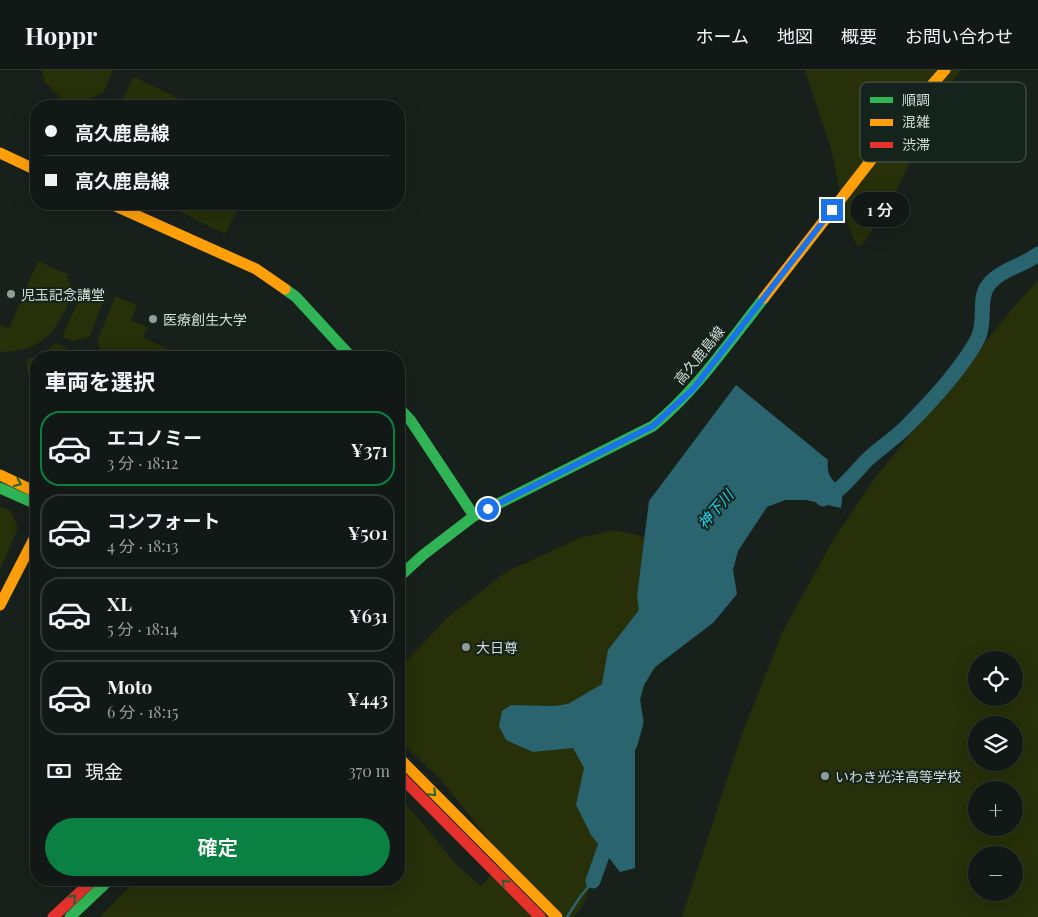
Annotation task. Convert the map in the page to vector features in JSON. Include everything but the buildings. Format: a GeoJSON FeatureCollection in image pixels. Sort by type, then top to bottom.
{"type":"FeatureCollection","features":[{"type":"Feature","properties":{"kind":"street","name":"高久鹿島線"},"geometry":{"type":"LineString","coordinates":[[934,82],[945,70]]}},
{"type":"Feature","properties":{"kind":"street"},"geometry":{"type":"LineString","coordinates":[[0,154],[30,167]]}},
{"type":"Feature","properties":{"kind":"street","name":"高久鹿島線"},"geometry":{"type":"LineString","coordinates":[[405,574],[423,555],[474,516],[653,426],[670,412],[693,389],[869,162]]}},
{"type":"Feature","properties":{"kind":"street"},"geometry":{"type":"LineString","coordinates":[[124,210],[256,269],[296,297],[346,351]]}},
{"type":"Feature","properties":{"kind":"street"},"geometry":{"type":"LineString","coordinates":[[405,414],[474,516]]}},
{"type":"Feature","properties":{"kind":"street"},"geometry":{"type":"LineString","coordinates":[[0,475],[30,489]]}},
{"type":"Feature","properties":{"kind":"street"},"geometry":{"type":"LineString","coordinates":[[0,488],[30,501]]}},
{"type":"Feature","properties":{"kind":"street"},"geometry":{"type":"LineString","coordinates":[[0,605],[30,547]]}},
{"type":"Feature","properties":{"kind":"street"},"geometry":{"type":"LineString","coordinates":[[405,764],[557,917]]}},
{"type":"Feature","properties":{"kind":"street"},"geometry":{"type":"LineString","coordinates":[[405,781],[540,917]]}},
{"type":"Feature","properties":{"kind":"street"},"geometry":{"type":"LineString","coordinates":[[53,917],[87,886]]}},
{"type":"Feature","properties":{"kind":"street"},"geometry":{"type":"LineString","coordinates":[[70,917],[103,886]]}},
{"type":"Feature","properties":{"kind":"green space"},"geometry":{"type":"Polygon","coordinates":[[[42,70],[113,70],[103,93],[85,100],[63,100],[44,81],[42,70]]]}},
{"type":"Feature","properties":{"kind":"green space"},"geometry":{"type":"Polygon","coordinates":[[[805,70],[961,70],[953,82],[860,82],[860,162],[910,162],[889,205],[862,245],[857,246],[846,220],[831,148],[805,70]]]}},
{"type":"Feature","properties":{"kind":"green space"},"geometry":{"type":"Polygon","coordinates":[[[134,77],[178,98],[177,100],[122,100],[134,77]]]}},
{"type":"Feature","properties":{"kind":"green space"},"geometry":{"type":"Polygon","coordinates":[[[176,210],[237,210],[225,234],[176,210]]]}},
{"type":"Feature","properties":{"kind":"green space"},"geometry":{"type":"Polygon","coordinates":[[[38,261],[67,274],[74,290],[63,315],[49,335],[29,348],[0,352],[0,325],[9,328],[38,261]]]}},
{"type":"Feature","properties":{"kind":"green space"},"geometry":{"type":"Polygon","coordinates":[[[1038,280],[1038,917],[682,917],[742,734],[783,631],[835,537],[875,478],[1013,308],[1038,280]]]}},
{"type":"Feature","properties":{"kind":"green space"},"geometry":{"type":"Polygon","coordinates":[[[99,288],[107,294],[89,337],[73,341],[62,337],[81,294],[93,292],[99,288]]]}},
{"type":"Feature","properties":{"kind":"green space"},"geometry":{"type":"Polygon","coordinates":[[[115,296],[137,305],[131,320],[147,327],[143,338],[172,351],[101,351],[97,342],[115,296]]]}},
{"type":"Feature","properties":{"kind":"green space"},"geometry":{"type":"Polygon","coordinates":[[[56,343],[67,349],[66,351],[47,351],[56,343]]]}},
{"type":"Feature","properties":{"kind":"green space"},"geometry":{"type":"Polygon","coordinates":[[[30,358],[30,385],[26,361],[30,358]]]}},
{"type":"Feature","properties":{"kind":"green space"},"geometry":{"type":"Polygon","coordinates":[[[0,507],[11,511],[18,528],[0,570],[0,507]]]}},
{"type":"Feature","properties":{"kind":"green space"},"geometry":{"type":"Polygon","coordinates":[[[615,530],[653,539],[676,647],[626,699],[598,837],[596,873],[582,907],[573,917],[100,917],[130,886],[405,886],[405,803],[457,865],[481,886],[501,863],[497,850],[440,779],[405,746],[405,663],[447,618],[506,572],[580,538],[615,530]]]}},
{"type":"Feature","properties":{"kind":"water"},"geometry":{"type":"Polygon","coordinates":[[[736,385],[828,460],[829,474],[843,491],[841,508],[806,500],[785,500],[767,507],[738,551],[733,570],[737,594],[713,623],[655,667],[644,685],[635,718],[635,868],[620,872],[591,835],[576,805],[584,768],[573,748],[533,752],[506,740],[499,726],[502,711],[511,705],[554,706],[568,704],[602,684],[608,650],[639,610],[637,597],[649,501],[736,385]]]}},
{"type":"Feature","properties":{"kind":"waterway","name":"神下川"},"geometry":{"type":"LineString","coordinates":[[823,499],[836,492],[868,459],[915,418],[953,376],[979,335],[984,292],[992,281],[1004,272],[1038,254]]}},
{"type":"Feature","properties":{"kind":"waterway","name":"神下川"},"geometry":{"type":"LineString","coordinates":[[630,744],[636,722],[632,696]]}},
{"type":"Feature","properties":{"kind":"waterway","name":"神下川"},"geometry":{"type":"LineString","coordinates":[[593,881],[610,833]]}},
{"type":"Feature","properties":{"kind":"waterway"},"geometry":{"type":"LineString","coordinates":[[567,917],[593,881]]}},
{"type":"Feature","properties":{"kind":"traffic: fast"},"geometry":{"type":"LineString","coordinates":[[285,289],[296,297],[346,351]]}},
{"type":"Feature","properties":{"kind":"traffic: fast"},"geometry":{"type":"LineString","coordinates":[[405,572],[423,555],[474,516],[653,426],[698,381],[764,298]]}},
{"type":"Feature","properties":{"kind":"traffic: fast"},"geometry":{"type":"LineString","coordinates":[[405,414],[474,516]]}},
{"type":"Feature","properties":{"kind":"traffic: fast"},"geometry":{"type":"LineString","coordinates":[[0,488],[30,501]]}},
{"type":"Feature","properties":{"kind":"traffic: fast"},"geometry":{"type":"LineString","coordinates":[[70,917],[103,886]]}},
{"type":"Feature","properties":{"kind":"traffic: slow"},"geometry":{"type":"LineString","coordinates":[[934,82],[945,70]]}},
{"type":"Feature","properties":{"kind":"traffic: slow"},"geometry":{"type":"LineString","coordinates":[[0,153],[30,167]]}},
{"type":"Feature","properties":{"kind":"traffic: slow"},"geometry":{"type":"LineString","coordinates":[[764,298],[870,162]]}},
{"type":"Feature","properties":{"kind":"traffic: slow"},"geometry":{"type":"LineString","coordinates":[[124,210],[256,269],[285,289]]}},
{"type":"Feature","properties":{"kind":"traffic: slow"},"geometry":{"type":"LineString","coordinates":[[0,475],[30,489]]}},
{"type":"Feature","properties":{"kind":"traffic: slow"},"geometry":{"type":"LineString","coordinates":[[0,605],[30,547]]}},
{"type":"Feature","properties":{"kind":"traffic: slow"},"geometry":{"type":"LineString","coordinates":[[405,764],[557,917]]}},
{"type":"Feature","properties":{"kind":"traffic: jam"},"geometry":{"type":"LineString","coordinates":[[405,781],[540,917]]}},
{"type":"Feature","properties":{"kind":"traffic: jam"},"geometry":{"type":"LineString","coordinates":[[53,917],[87,886]]}},
{"type":"Feature","properties":{"kind":"place","name":"児玉記念講堂"},"geometry":{"type":"Point","coordinates":[11,294]}},
{"type":"Feature","properties":{"kind":"place","name":"医療創生大学"},"geometry":{"type":"Point","coordinates":[153,319]}},
{"type":"Feature","properties":{"kind":"place","name":"大日尊"},"geometry":{"type":"Point","coordinates":[466,647]}},
{"type":"Feature","properties":{"kind":"place","name":"いわき光洋高等学校"},"geometry":{"type":"Point","coordinates":[825,776]}},
{"type":"Feature","properties":{"kind":"route"},"geometry":{"type":"LineString","coordinates":[[488,509],[653,426],[670,412],[693,389],[832,210]]}}]}
